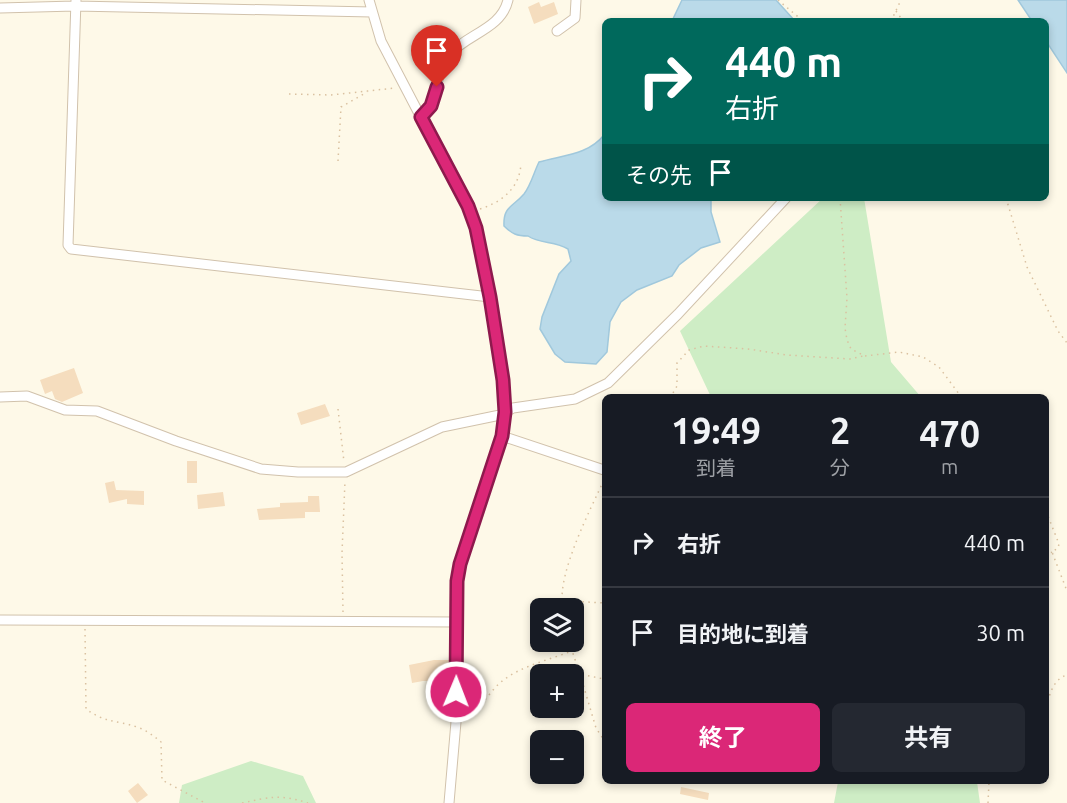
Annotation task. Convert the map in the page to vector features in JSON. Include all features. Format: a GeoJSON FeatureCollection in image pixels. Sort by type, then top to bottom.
{"type":"FeatureCollection","features":[{"type":"Feature","properties":{"kind":"street"},"geometry":{"type":"LineString","coordinates":[[369,0],[381,41],[470,212],[476,228],[503,380],[505,412],[502,436],[457,581],[456,717],[449,803]]}},
{"type":"Feature","properties":{"kind":"street"},"geometry":{"type":"LineString","coordinates":[[421,117],[431,106],[441,70],[450,54],[495,22],[504,11],[508,0]]}},
{"type":"Feature","properties":{"kind":"street"},"geometry":{"type":"LineString","coordinates":[[557,31],[575,18],[576,0]]}},
{"type":"Feature","properties":{"kind":"street"},"geometry":{"type":"LineString","coordinates":[[0,8],[75,3],[372,12]]}},
{"type":"Feature","properties":{"kind":"street"},"geometry":{"type":"LineString","coordinates":[[75,3],[68,245],[71,249],[490,297]]}},
{"type":"Feature","properties":{"kind":"street"},"geometry":{"type":"LineString","coordinates":[[0,397],[27,396],[65,410],[97,411],[176,441],[261,469],[346,472],[442,427],[494,417],[513,408],[575,399],[608,383],[678,314],[783,201]]}},
{"type":"Feature","properties":{"kind":"street"},"geometry":{"type":"LineString","coordinates":[[502,436],[602,469]]}},
{"type":"Feature","properties":{"kind":"street"},"geometry":{"type":"LineString","coordinates":[[0,620],[457,622]]}},
{"type":"Feature","properties":{"kind":"path"},"geometry":{"type":"LineString","coordinates":[[778,0],[799,18]]}},
{"type":"Feature","properties":{"kind":"path"},"geometry":{"type":"LineString","coordinates":[[892,18],[901,0]]}},
{"type":"Feature","properties":{"kind":"path"},"geometry":{"type":"LineString","coordinates":[[895,10],[901,18]]}},
{"type":"Feature","properties":{"kind":"path"},"geometry":{"type":"LineString","coordinates":[[289,94],[331,95],[404,87]]}},
{"type":"Feature","properties":{"kind":"path"},"geometry":{"type":"LineString","coordinates":[[338,161],[341,107],[368,92]]}},
{"type":"Feature","properties":{"kind":"path"},"geometry":{"type":"LineString","coordinates":[[470,212],[490,206],[512,191],[520,173],[521,163]]}},
{"type":"Feature","properties":{"kind":"path"},"geometry":{"type":"LineString","coordinates":[[840,201],[847,298],[845,334],[851,349],[863,356]]}},
{"type":"Feature","properties":{"kind":"path"},"geometry":{"type":"LineString","coordinates":[[1007,201],[1027,267],[1058,331],[1067,344]]}},
{"type":"Feature","properties":{"kind":"path"},"geometry":{"type":"LineString","coordinates":[[672,394],[677,386],[677,363],[689,350],[698,347],[735,348],[840,359],[899,352],[923,357],[939,367],[959,394]]}},
{"type":"Feature","properties":{"kind":"path"},"geometry":{"type":"LineString","coordinates":[[338,409],[346,472],[342,553],[343,621]]}},
{"type":"Feature","properties":{"kind":"path"},"geometry":{"type":"LineString","coordinates":[[562,598],[571,556],[602,485]]}},
{"type":"Feature","properties":{"kind":"path"},"geometry":{"type":"LineString","coordinates":[[1049,519],[1058,542],[1058,548],[1049,554]]}},
{"type":"Feature","properties":{"kind":"path"},"geometry":{"type":"LineString","coordinates":[[1052,552],[1067,591]]}},
{"type":"Feature","properties":{"kind":"path"},"geometry":{"type":"LineString","coordinates":[[584,602],[602,603]]}},
{"type":"Feature","properties":{"kind":"path"},"geometry":{"type":"LineString","coordinates":[[85,622],[86,710],[102,720],[138,727],[151,734],[161,742],[162,780],[205,803]]}},
{"type":"Feature","properties":{"kind":"path"},"geometry":{"type":"LineString","coordinates":[[456,717],[470,713],[485,701],[500,682],[510,676],[570,652]]}},
{"type":"Feature","properties":{"kind":"path"},"geometry":{"type":"LineString","coordinates":[[584,675],[602,679]]}},
{"type":"Feature","properties":{"kind":"path"},"geometry":{"type":"LineString","coordinates":[[1049,699],[1055,683],[1067,675]]}},
{"type":"Feature","properties":{"kind":"path"},"geometry":{"type":"LineString","coordinates":[[584,688],[596,728],[602,737]]}},
{"type":"Feature","properties":{"kind":"path"},"geometry":{"type":"LineString","coordinates":[[988,803],[989,784]]}},
{"type":"Feature","properties":{"kind":"path"},"geometry":{"type":"LineString","coordinates":[[242,803],[273,796],[289,797],[308,803]]}},
{"type":"Feature","properties":{"kind":"green space"},"geometry":{"type":"Polygon","coordinates":[[[820,201],[864,201],[891,362],[918,394],[710,394],[680,331],[820,201]]]}},
{"type":"Feature","properties":{"kind":"green space"},"geometry":{"type":"Polygon","coordinates":[[[251,761],[303,776],[316,803],[179,803],[182,785],[251,761]]]}},
{"type":"Feature","properties":{"kind":"green space"},"geometry":{"type":"Polygon","coordinates":[[[838,784],[977,784],[980,803],[834,803],[838,784]]]}},
{"type":"Feature","properties":{"kind":"water"},"geometry":{"type":"Polygon","coordinates":[[[682,0],[776,0],[792,18],[673,18],[682,0]]]}},
{"type":"Feature","properties":{"kind":"water"},"geometry":{"type":"Polygon","coordinates":[[[1018,0],[1067,0],[1067,73],[1049,46],[1049,18],[1030,18],[1018,0]]]}},
{"type":"Feature","properties":{"kind":"water"},"geometry":{"type":"Polygon","coordinates":[[[602,137],[602,201],[711,201],[711,212],[720,242],[701,248],[679,265],[672,276],[637,290],[621,302],[610,322],[607,352],[596,364],[565,362],[555,354],[540,329],[542,317],[559,274],[571,261],[568,249],[515,234],[504,226],[504,219],[510,207],[531,183],[539,162],[566,156],[598,142],[602,137]]]}},
{"type":"Feature","properties":{"kind":"building"},"geometry":{"type":"Polygon","coordinates":[[[539,2],[541,7],[554,2],[558,14],[534,24],[528,7],[539,2]]]}},
{"type":"Feature","properties":{"kind":"building"},"geometry":{"type":"Polygon","coordinates":[[[74,368],[83,393],[62,402],[55,399],[52,391],[45,394],[40,380],[74,368]]]}},
{"type":"Feature","properties":{"kind":"building"},"geometry":{"type":"Polygon","coordinates":[[[325,404],[330,416],[301,425],[297,413],[325,404]]]}},
{"type":"Feature","properties":{"kind":"building"},"geometry":{"type":"Polygon","coordinates":[[[187,461],[197,461],[197,483],[187,483],[187,461]]]}},
{"type":"Feature","properties":{"kind":"building"},"geometry":{"type":"Polygon","coordinates":[[[114,481],[116,490],[144,491],[144,505],[127,504],[127,499],[109,503],[105,483],[114,481]]]}},
{"type":"Feature","properties":{"kind":"building"},"geometry":{"type":"Polygon","coordinates":[[[223,492],[225,506],[198,509],[197,495],[223,492]]]}},
{"type":"Feature","properties":{"kind":"building"},"geometry":{"type":"Polygon","coordinates":[[[308,496],[319,496],[320,512],[305,512],[305,518],[259,520],[257,509],[280,507],[280,503],[308,502],[308,496]]]}},
{"type":"Feature","properties":{"kind":"building"},"geometry":{"type":"Polygon","coordinates":[[[434,660],[449,660],[450,681],[412,683],[409,665],[434,660]]]}},
{"type":"Feature","properties":{"kind":"building"},"geometry":{"type":"Polygon","coordinates":[[[138,783],[148,795],[137,803],[128,791],[138,783]]]}},
{"type":"Feature","properties":{"kind":"building"},"geometry":{"type":"Polygon","coordinates":[[[681,787],[709,793],[708,800],[680,794],[681,787]]]}},
{"type":"Feature","properties":{"kind":"route"},"geometry":{"type":"LineString","coordinates":[[437,87],[434,101],[421,117],[468,206],[476,228],[497,341],[505,412],[502,436],[460,564],[457,581],[456,692]]}}]}
